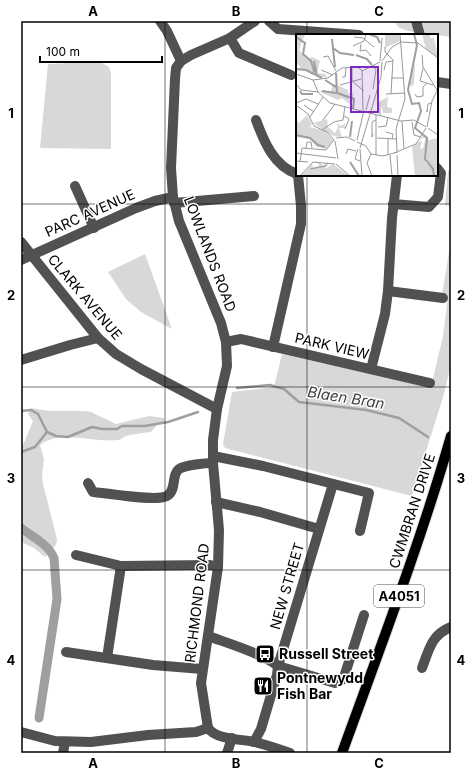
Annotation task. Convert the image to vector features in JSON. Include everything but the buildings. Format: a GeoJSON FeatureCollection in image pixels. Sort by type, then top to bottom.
{"type":"FeatureCollection","features":[{"type":"Feature","properties":{"kind":"main road","name":"CWMBRAN DRIVE"},"geometry":{"type":"LineString","coordinates":[[342,753],[405,579],[451,436]]}},
{"type":"Feature","properties":{"kind":"street"},"geometry":{"type":"LineString","coordinates":[[160,21],[167,31],[181,61],[230,38],[255,21]]}},
{"type":"Feature","properties":{"kind":"street"},"geometry":{"type":"LineString","coordinates":[[269,21],[278,29],[346,34]]}},
{"type":"Feature","properties":{"kind":"street"},"geometry":{"type":"LineString","coordinates":[[416,21],[420,34]]}},
{"type":"Feature","properties":{"kind":"street"},"geometry":{"type":"LineString","coordinates":[[230,38],[239,54],[291,75]]}},
{"type":"Feature","properties":{"kind":"street","name":"LOWLANDS ROAD"},"geometry":{"type":"LineString","coordinates":[[181,61],[176,68],[174,79],[171,168],[173,200],[179,220],[221,323],[226,342],[227,366],[217,409]]}},
{"type":"Feature","properties":{"kind":"street"},"geometry":{"type":"LineString","coordinates":[[438,82],[451,84]]}},
{"type":"Feature","properties":{"kind":"street"},"geometry":{"type":"LineString","coordinates":[[256,120],[265,143],[281,166],[296,173]]}},
{"type":"Feature","properties":{"kind":"street"},"geometry":{"type":"LineString","coordinates":[[393,204],[429,207],[438,197],[441,173],[438,169]]}},
{"type":"Feature","properties":{"kind":"street"},"geometry":{"type":"LineString","coordinates":[[273,347],[301,224],[298,176]]}},
{"type":"Feature","properties":{"kind":"street"},"geometry":{"type":"LineString","coordinates":[[371,370],[385,314],[388,291],[393,204],[397,176]]}},
{"type":"Feature","properties":{"kind":"street"},"geometry":{"type":"LineString","coordinates":[[75,186],[94,228]]}},
{"type":"Feature","properties":{"kind":"street","name":"PARC AVENUE"},"geometry":{"type":"LineString","coordinates":[[21,260],[136,208],[155,201],[254,196]]}},
{"type":"Feature","properties":{"kind":"street","name":"CLARK AVENUE"},"geometry":{"type":"LineString","coordinates":[[21,242],[98,338],[116,354],[217,409]]}},
{"type":"Feature","properties":{"kind":"street"},"geometry":{"type":"LineString","coordinates":[[388,291],[443,298]]}},
{"type":"Feature","properties":{"kind":"street"},"geometry":{"type":"LineString","coordinates":[[21,360],[98,338]]}},
{"type":"Feature","properties":{"kind":"street","name":"PARK VIEW"},"geometry":{"type":"LineString","coordinates":[[226,342],[241,339],[430,383]]}},
{"type":"Feature","properties":{"kind":"street","name":"RICHMOND ROAD"},"geometry":{"type":"LineString","coordinates":[[208,728],[202,683],[202,669],[218,567],[219,530],[213,459],[213,440],[217,409]]}},
{"type":"Feature","properties":{"kind":"street"},"geometry":{"type":"LineString","coordinates":[[88,483],[93,492],[159,498],[167,496],[171,492],[176,473],[180,469],[205,463],[213,459],[263,466],[370,493],[360,531]]}},
{"type":"Feature","properties":{"kind":"street","name":"NEW STREET"},"geometry":{"type":"LineString","coordinates":[[254,742],[261,728],[277,675],[278,666],[333,484]]}},
{"type":"Feature","properties":{"kind":"street"},"geometry":{"type":"LineString","coordinates":[[216,502],[260,512],[319,529]]}},
{"type":"Feature","properties":{"kind":"street"},"geometry":{"type":"LineString","coordinates":[[76,555],[121,566],[202,565],[218,567]]}},
{"type":"Feature","properties":{"kind":"street"},"geometry":{"type":"LineString","coordinates":[[107,658],[121,566]]}},
{"type":"Feature","properties":{"kind":"street"},"geometry":{"type":"LineString","coordinates":[[208,636],[272,662],[278,666],[331,682],[339,682],[344,677],[364,615]]}},
{"type":"Feature","properties":{"kind":"street"},"geometry":{"type":"LineString","coordinates":[[422,668],[433,640],[442,631],[451,627]]}},
{"type":"Feature","properties":{"kind":"street"},"geometry":{"type":"LineString","coordinates":[[66,652],[153,665],[202,669]]}},
{"type":"Feature","properties":{"kind":"street"},"geometry":{"type":"LineString","coordinates":[[21,732],[48,740],[65,742],[91,742],[142,735],[196,732],[208,728],[214,734],[254,742],[290,753]]}},
{"type":"Feature","properties":{"kind":"street"},"geometry":{"type":"LineString","coordinates":[[227,753],[232,738]]}},
{"type":"Feature","properties":{"kind":"street"},"geometry":{"type":"LineString","coordinates":[[63,753],[65,742]]}},
{"type":"Feature","properties":{"kind":"shaded area"},"geometry":{"type":"Polygon","coordinates":[[[394,21],[451,21],[451,37],[408,31],[398,27],[394,21]]]}},
{"type":"Feature","properties":{"kind":"shaded area"},"geometry":{"type":"Polygon","coordinates":[[[102,63],[109,67],[111,74],[111,149],[40,148],[48,64],[102,63]]]}},
{"type":"Feature","properties":{"kind":"shaded area"},"geometry":{"type":"Polygon","coordinates":[[[451,169],[451,206],[445,205],[448,171],[451,169]]]}},
{"type":"Feature","properties":{"kind":"shaded area"},"geometry":{"type":"Polygon","coordinates":[[[451,240],[451,364],[444,394],[412,496],[225,448],[223,444],[232,392],[274,387],[282,354],[431,387],[443,336],[448,296],[442,295],[451,240]]]}},
{"type":"Feature","properties":{"kind":"shaded area"},"geometry":{"type":"Polygon","coordinates":[[[145,254],[172,329],[141,312],[126,299],[108,272],[145,254]]]}},
{"type":"Feature","properties":{"kind":"shaded area"},"geometry":{"type":"Polygon","coordinates":[[[31,408],[49,411],[91,412],[116,424],[149,416],[164,418],[165,423],[157,425],[151,432],[126,436],[119,440],[67,437],[48,440],[40,445],[44,459],[42,475],[43,484],[57,539],[56,545],[45,557],[34,548],[21,542],[21,445],[24,443],[33,421],[28,414],[31,408]]]}},
{"type":"Feature","properties":{"kind":"waterway","name":"Blaen Bran"},"geometry":{"type":"LineString","coordinates":[[237,388],[270,385],[284,389],[299,402],[366,410],[399,418],[428,437]]}},
{"type":"Feature","properties":{"kind":"waterway","name":"Blaen Bran"},"geometry":{"type":"LineString","coordinates":[[21,411],[31,410],[38,414],[47,432],[56,436],[68,437],[92,427],[117,429],[122,426],[145,426],[168,422],[198,412]]}},
{"type":"Feature","properties":{"kind":"waterway"},"geometry":{"type":"LineString","coordinates":[[21,452],[35,447],[47,432]]}},
{"type":"Feature","properties":{"kind":"waterway"},"geometry":{"type":"LineString","coordinates":[[21,528],[44,545],[54,558],[57,599],[39,718]]}},
{"type":"Feature","properties":{"kind":"place","name":"Russell Street"},"geometry":{"type":"Point","coordinates":[265,654]}},
{"type":"Feature","properties":{"kind":"place","name":"Pontnewydd Fish Bar"},"geometry":{"type":"Point","coordinates":[263,686]}}]}
